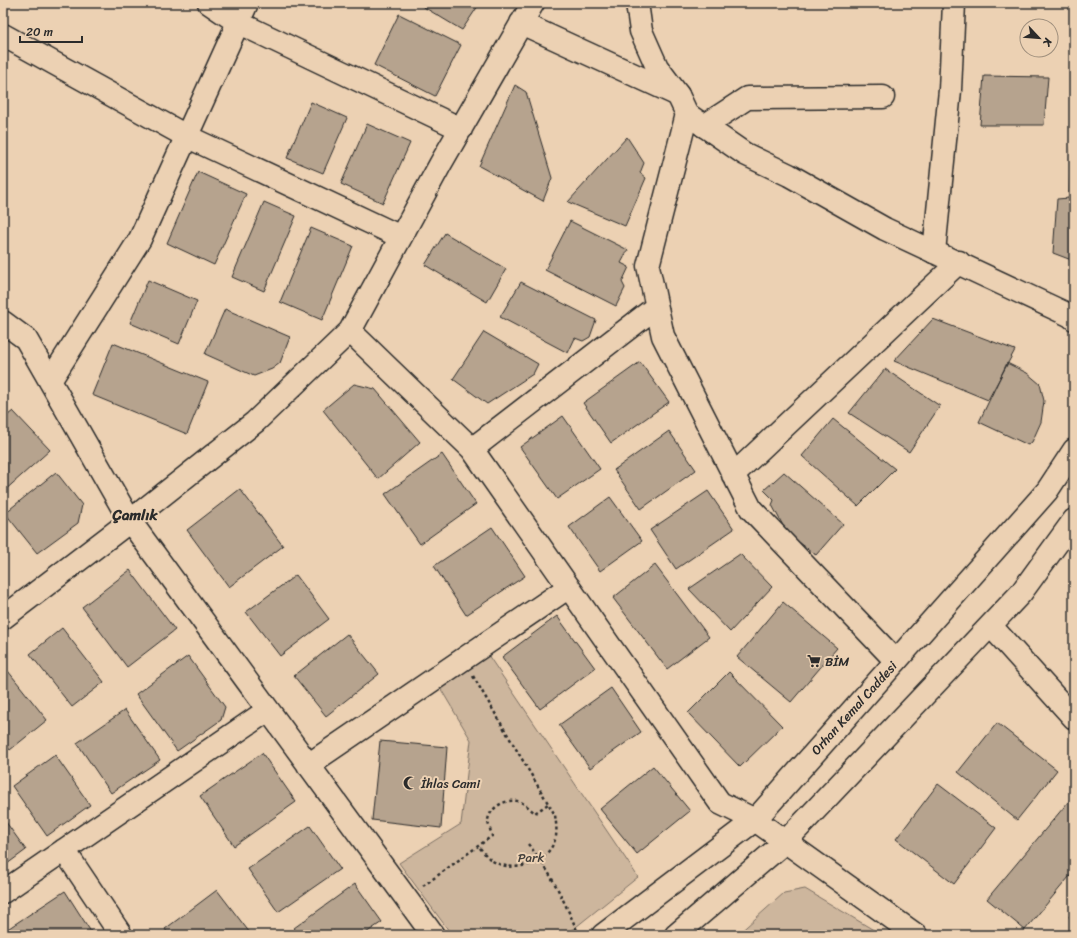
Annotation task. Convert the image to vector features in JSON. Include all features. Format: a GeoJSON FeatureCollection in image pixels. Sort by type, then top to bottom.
{"type":"FeatureCollection","features":[{"type":"Feature","properties":{"kind":"street"},"geometry":{"type":"LineString","coordinates":[[209,3],[242,12],[461,129]]}},
{"type":"Feature","properties":{"kind":"street"},"geometry":{"type":"LineString","coordinates":[[3,618],[130,521],[255,422],[350,331],[532,3]]}},
{"type":"Feature","properties":{"kind":"street"},"geometry":{"type":"LineString","coordinates":[[637,3],[641,31],[657,67],[690,112]]}},
{"type":"Feature","properties":{"kind":"street"},"geometry":{"type":"LineString","coordinates":[[934,252],[950,90],[954,3]]}},
{"type":"Feature","properties":{"kind":"street"},"geometry":{"type":"LineString","coordinates":[[50,381],[140,238],[242,12]]}},
{"type":"Feature","properties":{"kind":"street"},"geometry":{"type":"LineString","coordinates":[[521,23],[690,112],[745,154],[789,175],[885,228],[1073,317]]}},
{"type":"Feature","properties":{"kind":"street"},"geometry":{"type":"LineString","coordinates":[[3,35],[186,136],[401,237]]}},
{"type":"Feature","properties":{"kind":"street"},"geometry":{"type":"LineString","coordinates":[[690,112],[747,98],[883,98]]}},
{"type":"Feature","properties":{"kind":"street"},"geometry":{"type":"LineString","coordinates":[[690,112],[648,266],[663,336],[751,509],[896,661]]}},
{"type":"Feature","properties":{"kind":"street"},"geometry":{"type":"LineString","coordinates":[[733,475],[959,262]]}},
{"type":"Feature","properties":{"kind":"street"},"geometry":{"type":"LineString","coordinates":[[472,449],[656,306]]}},
{"type":"Feature","properties":{"kind":"street"},"geometry":{"type":"LineString","coordinates":[[3,322],[26,339],[130,521],[433,935]]}},
{"type":"Feature","properties":{"kind":"street"},"geometry":{"type":"LineString","coordinates":[[350,331],[472,449],[720,803],[755,820],[916,935]]}},
{"type":"Feature","properties":{"kind":"street","name":"Orhan Kemal Caddesi"},"geometry":{"type":"LineString","coordinates":[[603,935],[755,820],[1047,491],[1074,450]]}},
{"type":"Feature","properties":{"kind":"street"},"geometry":{"type":"LineString","coordinates":[[676,935],[785,842],[1021,593],[1074,520]]}},
{"type":"Feature","properties":{"kind":"street"},"geometry":{"type":"LineString","coordinates":[[308,764],[569,587]]}},
{"type":"Feature","properties":{"kind":"street"},"geometry":{"type":"LineString","coordinates":[[991,626],[1074,718]]}},
{"type":"Feature","properties":{"kind":"street"},"geometry":{"type":"LineString","coordinates":[[3,892],[268,710]]}},
{"type":"Feature","properties":{"kind":"street"},"geometry":{"type":"LineString","coordinates":[[64,850],[122,935]]}},
{"type":"Feature","properties":{"kind":"path"},"geometry":{"type":"LineString","coordinates":[[463,659],[555,815],[557,824],[556,837],[550,850],[541,859],[528,866],[503,866],[490,859],[478,846]]}},
{"type":"Feature","properties":{"kind":"path"},"geometry":{"type":"LineString","coordinates":[[406,899],[492,836],[488,821],[491,813],[498,805],[505,801],[518,801],[535,813],[548,804]]}},
{"type":"Feature","properties":{"kind":"path"},"geometry":{"type":"LineString","coordinates":[[528,844],[541,859],[563,900],[579,935]]}},
{"type":"Feature","properties":{"kind":"green space","name":"Park"},"geometry":{"type":"Polygon","coordinates":[[[488,655],[638,877],[566,935],[452,935],[399,863],[461,824],[471,740],[439,686],[488,655]]]}},
{"type":"Feature","properties":{"kind":"green space"},"geometry":{"type":"Polygon","coordinates":[[[805,889],[882,935],[737,935],[784,893],[805,889]]]}},
{"type":"Feature","properties":{"kind":"building"},"geometry":{"type":"Polygon","coordinates":[[[417,3],[480,3],[462,30],[417,3]]]}},
{"type":"Feature","properties":{"kind":"building"},"geometry":{"type":"Polygon","coordinates":[[[399,14],[461,45],[435,96],[374,65],[399,14]]]}},
{"type":"Feature","properties":{"kind":"building"},"geometry":{"type":"Polygon","coordinates":[[[984,76],[1048,77],[1044,125],[980,125],[984,76]]]}},
{"type":"Feature","properties":{"kind":"building"},"geometry":{"type":"Polygon","coordinates":[[[515,85],[526,92],[552,178],[543,201],[479,166],[515,85]]]}},
{"type":"Feature","properties":{"kind":"building"},"geometry":{"type":"Polygon","coordinates":[[[311,102],[347,118],[323,173],[287,158],[311,102]]]}},
{"type":"Feature","properties":{"kind":"building"},"geometry":{"type":"Polygon","coordinates":[[[1074,122],[1074,261],[1053,253],[1057,199],[1069,198],[1074,122]]]}},
{"type":"Feature","properties":{"kind":"building"},"geometry":{"type":"Polygon","coordinates":[[[367,124],[410,143],[383,203],[341,184],[367,124]]]}},
{"type":"Feature","properties":{"kind":"building"},"geometry":{"type":"Polygon","coordinates":[[[627,137],[644,163],[640,173],[646,178],[625,226],[568,202],[627,137]]]}},
{"type":"Feature","properties":{"kind":"building"},"geometry":{"type":"Polygon","coordinates":[[[198,172],[246,194],[214,265],[167,243],[198,172]]]}},
{"type":"Feature","properties":{"kind":"building"},"geometry":{"type":"Polygon","coordinates":[[[264,202],[296,216],[264,291],[232,277],[264,202]]]}},
{"type":"Feature","properties":{"kind":"building"},"geometry":{"type":"Polygon","coordinates":[[[570,221],[628,250],[621,263],[629,267],[622,282],[625,288],[616,306],[545,270],[570,221]]]}},
{"type":"Feature","properties":{"kind":"building"},"geometry":{"type":"Polygon","coordinates":[[[311,228],[353,246],[322,320],[280,302],[311,228]]]}},
{"type":"Feature","properties":{"kind":"building"},"geometry":{"type":"Polygon","coordinates":[[[445,233],[506,269],[487,302],[425,265],[445,233]]]}},
{"type":"Feature","properties":{"kind":"building"},"geometry":{"type":"Polygon","coordinates":[[[148,280],[197,301],[179,344],[130,323],[148,280]]]}},
{"type":"Feature","properties":{"kind":"building"},"geometry":{"type":"Polygon","coordinates":[[[521,282],[596,320],[590,337],[583,341],[575,338],[568,353],[500,317],[521,282]]]}},
{"type":"Feature","properties":{"kind":"building"},"geometry":{"type":"Polygon","coordinates":[[[225,309],[290,337],[280,363],[272,369],[254,376],[205,354],[225,309]]]}},
{"type":"Feature","properties":{"kind":"building"},"geometry":{"type":"Polygon","coordinates":[[[933,319],[1015,350],[988,400],[894,361],[933,319]]]}},
{"type":"Feature","properties":{"kind":"building"},"geometry":{"type":"Polygon","coordinates":[[[484,332],[538,364],[533,374],[487,404],[453,379],[484,332]]]}},
{"type":"Feature","properties":{"kind":"building"},"geometry":{"type":"Polygon","coordinates":[[[113,343],[208,382],[187,434],[92,395],[113,343]]]}},
{"type":"Feature","properties":{"kind":"building"},"geometry":{"type":"Polygon","coordinates":[[[640,362],[669,402],[611,443],[583,403],[640,362]]]}},
{"type":"Feature","properties":{"kind":"building"},"geometry":{"type":"Polygon","coordinates":[[[1007,363],[1027,373],[1040,384],[1044,401],[1041,422],[1032,442],[1028,445],[979,422],[1007,363]]]}},
{"type":"Feature","properties":{"kind":"building"},"geometry":{"type":"Polygon","coordinates":[[[885,369],[940,406],[909,452],[849,413],[885,369]]]}},
{"type":"Feature","properties":{"kind":"building"},"geometry":{"type":"Polygon","coordinates":[[[354,384],[375,389],[420,442],[378,479],[323,410],[354,384]]]}},
{"type":"Feature","properties":{"kind":"building"},"geometry":{"type":"Polygon","coordinates":[[[13,411],[50,450],[3,492],[3,419],[13,411]]]}},
{"type":"Feature","properties":{"kind":"building"},"geometry":{"type":"Polygon","coordinates":[[[563,416],[600,469],[557,499],[520,447],[563,416]]]}},
{"type":"Feature","properties":{"kind":"building"},"geometry":{"type":"Polygon","coordinates":[[[833,419],[895,469],[858,506],[802,456],[833,419]]]}},
{"type":"Feature","properties":{"kind":"building"},"geometry":{"type":"Polygon","coordinates":[[[669,431],[696,470],[641,509],[614,470],[669,431]]]}},
{"type":"Feature","properties":{"kind":"building"},"geometry":{"type":"Polygon","coordinates":[[[442,454],[476,504],[420,544],[385,494],[442,454]]]}},
{"type":"Feature","properties":{"kind":"building"},"geometry":{"type":"Polygon","coordinates":[[[56,472],[82,505],[78,523],[37,553],[5,513],[56,472]]]}},
{"type":"Feature","properties":{"kind":"building"},"geometry":{"type":"Polygon","coordinates":[[[784,472],[843,524],[816,555],[787,533],[772,505],[774,500],[764,490],[784,472]]]}},
{"type":"Feature","properties":{"kind":"building"},"geometry":{"type":"Polygon","coordinates":[[[240,489],[283,546],[229,587],[187,530],[240,489]]]}},
{"type":"Feature","properties":{"kind":"building"},"geometry":{"type":"Polygon","coordinates":[[[708,491],[734,529],[676,569],[650,530],[708,491]]]}},
{"type":"Feature","properties":{"kind":"building"},"geometry":{"type":"Polygon","coordinates":[[[610,497],[642,541],[600,571],[569,527],[610,497]]]}},
{"type":"Feature","properties":{"kind":"building"},"geometry":{"type":"Polygon","coordinates":[[[492,527],[525,576],[466,615],[434,566],[492,527]]]}},
{"type":"Feature","properties":{"kind":"building"},"geometry":{"type":"Polygon","coordinates":[[[740,554],[772,587],[730,632],[689,589],[740,554]]]}},
{"type":"Feature","properties":{"kind":"building"},"geometry":{"type":"Polygon","coordinates":[[[655,565],[709,637],[667,669],[613,598],[655,565]]]}},
{"type":"Feature","properties":{"kind":"building"},"geometry":{"type":"Polygon","coordinates":[[[130,570],[175,630],[127,667],[82,607],[130,570]]]}},
{"type":"Feature","properties":{"kind":"building"},"geometry":{"type":"Polygon","coordinates":[[[296,575],[329,619],[280,656],[246,612],[296,575]]]}},
{"type":"Feature","properties":{"kind":"building"},"geometry":{"type":"Polygon","coordinates":[[[783,602],[837,648],[791,702],[737,657],[783,602]]]}},
{"type":"Feature","properties":{"kind":"building"},"geometry":{"type":"Polygon","coordinates":[[[557,616],[595,668],[540,709],[502,657],[557,616]]]}},
{"type":"Feature","properties":{"kind":"building"},"geometry":{"type":"Polygon","coordinates":[[[62,628],[104,682],[72,707],[30,654],[62,628]]]}},
{"type":"Feature","properties":{"kind":"building"},"geometry":{"type":"Polygon","coordinates":[[[347,634],[379,674],[326,716],[294,676],[347,634]]]}},
{"type":"Feature","properties":{"kind":"building"},"geometry":{"type":"Polygon","coordinates":[[[188,656],[225,707],[221,720],[177,751],[136,694],[188,656]]]}},
{"type":"Feature","properties":{"kind":"building"},"geometry":{"type":"Polygon","coordinates":[[[8,671],[47,720],[10,750],[3,742],[3,675],[8,671]]]}},
{"type":"Feature","properties":{"kind":"building"},"geometry":{"type":"Polygon","coordinates":[[[729,672],[782,726],[740,767],[688,713],[729,672]]]}},
{"type":"Feature","properties":{"kind":"building"},"geometry":{"type":"Polygon","coordinates":[[[611,688],[641,732],[590,768],[559,725],[611,688]]]}},
{"type":"Feature","properties":{"kind":"building"},"geometry":{"type":"Polygon","coordinates":[[[125,710],[160,760],[111,793],[77,743],[125,710]]]}},
{"type":"Feature","properties":{"kind":"building"},"geometry":{"type":"Polygon","coordinates":[[[997,723],[1057,770],[1017,820],[958,772],[997,723]]]}},
{"type":"Feature","properties":{"kind":"building","name":"İhlas Cami"},"geometry":{"type":"Polygon","coordinates":[[[380,741],[447,747],[441,828],[372,820],[380,741]]]}},
{"type":"Feature","properties":{"kind":"building"},"geometry":{"type":"Polygon","coordinates":[[[262,753],[296,802],[234,846],[200,796],[262,753]]]}},
{"type":"Feature","properties":{"kind":"building"},"geometry":{"type":"Polygon","coordinates":[[[55,755],[90,805],[47,836],[12,786],[55,755]]]}},
{"type":"Feature","properties":{"kind":"building"},"geometry":{"type":"Polygon","coordinates":[[[653,766],[690,811],[637,854],[600,809],[653,766]]]}},
{"type":"Feature","properties":{"kind":"building"},"geometry":{"type":"Polygon","coordinates":[[[938,784],[996,828],[954,884],[896,839],[938,784]]]}},
{"type":"Feature","properties":{"kind":"building"},"geometry":{"type":"Polygon","coordinates":[[[1074,795],[1074,871],[1025,930],[987,899],[1074,795]]]}},
{"type":"Feature","properties":{"kind":"building"},"geometry":{"type":"Polygon","coordinates":[[[3,818],[26,850],[3,867],[3,818]]]}},
{"type":"Feature","properties":{"kind":"building"},"geometry":{"type":"Polygon","coordinates":[[[310,826],[340,869],[278,912],[248,869],[310,826]]]}},
{"type":"Feature","properties":{"kind":"building"},"geometry":{"type":"Polygon","coordinates":[[[355,884],[382,922],[363,935],[299,935],[294,928],[355,884]]]}},
{"type":"Feature","properties":{"kind":"building"},"geometry":{"type":"Polygon","coordinates":[[[217,890],[250,933],[247,935],[169,935],[165,929],[217,890]]]}},
{"type":"Feature","properties":{"kind":"building"},"geometry":{"type":"Polygon","coordinates":[[[65,891],[93,935],[9,935],[6,930],[65,891]]]}},
{"type":"Feature","properties":{"kind":"building"},"geometry":{"type":"Polygon","coordinates":[[[1074,911],[1074,921],[1069,917],[1074,911]]]}},
{"type":"Feature","properties":{"kind":"place","name":"BİM"},"geometry":{"type":"Point","coordinates":[814,661]}},
{"type":"Feature","properties":{"kind":"place","name":"İhlas Cami"},"geometry":{"type":"Point","coordinates":[410,783]}},
{"type":"Feature","properties":{"kind":"district","name":"Çamlık"},"geometry":{"type":"Point","coordinates":[135,515]}}]}
